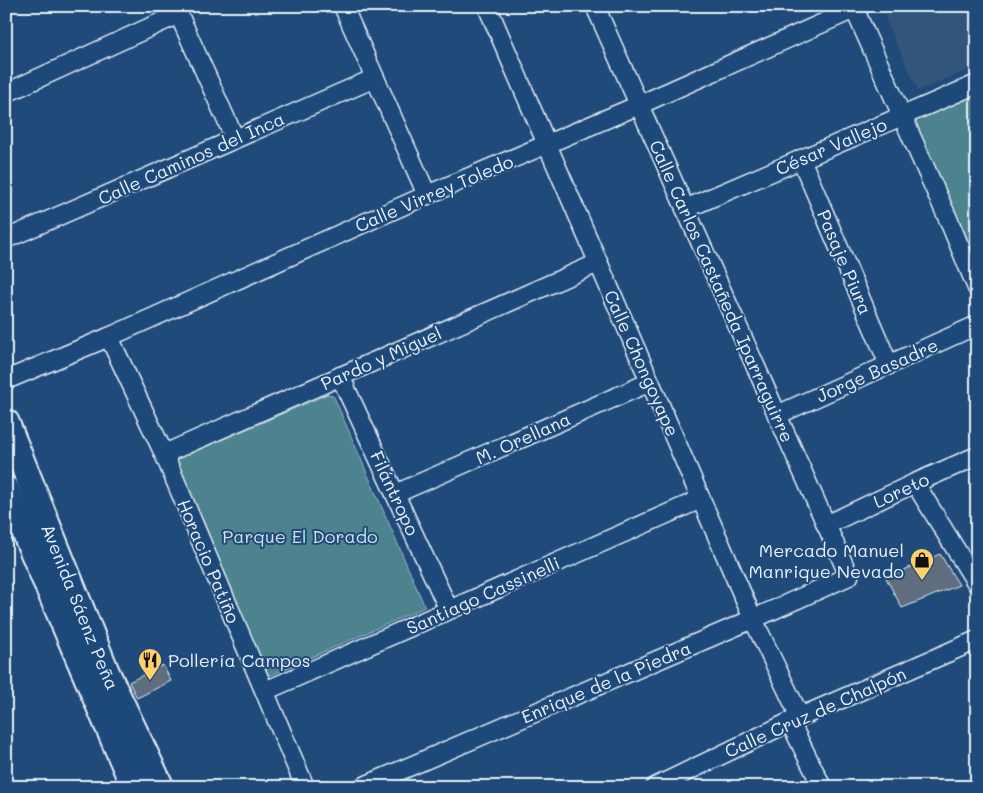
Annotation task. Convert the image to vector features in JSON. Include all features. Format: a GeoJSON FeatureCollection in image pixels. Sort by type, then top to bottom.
{"type":"FeatureCollection","features":[{"type":"Feature","properties":{"kind":"street"},"geometry":{"type":"LineString","coordinates":[[344,6],[427,195]]}},
{"type":"Feature","properties":{"kind":"street","name":"Calle Chongoyape"},"geometry":{"type":"LineString","coordinates":[[487,6],[753,619],[822,787]]}},
{"type":"Feature","properties":{"kind":"street","name":"Calle Carlos Castañeda Iparraguirre"},"geometry":{"type":"LineString","coordinates":[[595,6],[849,576]]}},
{"type":"Feature","properties":{"kind":"street"},"geometry":{"type":"LineString","coordinates":[[856,7],[977,288]]}},
{"type":"Feature","properties":{"kind":"street","name":"Calle Virrey Toledo"},"geometry":{"type":"LineString","coordinates":[[6,380],[109,337],[427,195],[639,105],[856,7]]}},
{"type":"Feature","properties":{"kind":"street"},"geometry":{"type":"LineString","coordinates":[[6,93],[177,10],[235,139]]}},
{"type":"Feature","properties":{"kind":"street","name":"Calle Caminos del Inca"},"geometry":{"type":"LineString","coordinates":[[6,239],[375,78]]}},
{"type":"Feature","properties":{"kind":"street","name":"César Vallejo"},"geometry":{"type":"LineString","coordinates":[[685,209],[977,84]]}},
{"type":"Feature","properties":{"kind":"street","name":"Pasaje Piura"},"geometry":{"type":"LineString","coordinates":[[802,159],[889,365]]}},
{"type":"Feature","properties":{"kind":"street","name":"Pardo y Miguel"},"geometry":{"type":"LineString","coordinates":[[164,454],[598,263]]}},
{"type":"Feature","properties":{"kind":"street","name":"Jorge Basadre"},"geometry":{"type":"LineString","coordinates":[[777,414],[977,325]]}},
{"type":"Feature","properties":{"kind":"street","name":"Horacio Patiño"},"geometry":{"type":"LineString","coordinates":[[109,337],[164,454],[305,787]]}},
{"type":"Feature","properties":{"kind":"street","name":"Filántropo"},"geometry":{"type":"LineString","coordinates":[[340,376],[449,610]]}},
{"type":"Feature","properties":{"kind":"street","name":"M. Orellana"},"geometry":{"type":"LineString","coordinates":[[395,494],[650,382]]}},
{"type":"Feature","properties":{"kind":"street","name":"Avenida Sáenz Peña"},"geometry":{"type":"LineString","coordinates":[[6,422],[106,671],[161,787]]}},
{"type":"Feature","properties":{"kind":"street","name":"Loreto"},"geometry":{"type":"LineString","coordinates":[[826,525],[977,456]]}},
{"type":"Feature","properties":{"kind":"street"},"geometry":{"type":"LineString","coordinates":[[915,483],[977,584]]}},
{"type":"Feature","properties":{"kind":"street","name":"Avenida Sáenz Peña"},"geometry":{"type":"LineString","coordinates":[[6,489],[134,787]]}},
{"type":"Feature","properties":{"kind":"street","name":"Santiago Cassinelli"},"geometry":{"type":"LineString","coordinates":[[265,691],[701,499]]}},
{"type":"Feature","properties":{"kind":"street","name":"Enrique de la Piedra"},"geometry":{"type":"LineString","coordinates":[[362,787],[849,576]]}},
{"type":"Feature","properties":{"kind":"street","name":"Calle Cruz de Chalpón"},"geometry":{"type":"LineString","coordinates":[[662,785],[795,720],[977,640]]}},
{"type":"Feature","properties":{"kind":"shaded area"},"geometry":{"type":"Polygon","coordinates":[[[906,6],[977,6],[977,66],[918,91],[884,16],[906,6]]]}},
{"type":"Feature","properties":{"kind":"green space"},"geometry":{"type":"Polygon","coordinates":[[[977,90],[977,269],[912,118],[977,90]]]}},
{"type":"Feature","properties":{"kind":"green space","name":"Parque El Dorado"},"geometry":{"type":"Polygon","coordinates":[[[328,394],[334,397],[425,607],[267,677],[176,465],[178,459],[328,394]]]}},
{"type":"Feature","properties":{"kind":"building","name":"Mercado Manuel Manrique Nevado"},"geometry":{"type":"Polygon","coordinates":[[[940,554],[959,585],[902,608],[886,578],[940,554]]]}},
{"type":"Feature","properties":{"kind":"building","name":"Pollería Campos"},"geometry":{"type":"Polygon","coordinates":[[[163,665],[171,681],[137,698],[129,682],[163,665]]]}},
{"type":"Feature","properties":{"kind":"place","name":"Mercado Manuel Manrique Nevado"},"geometry":{"type":"Point","coordinates":[922,581]}},
{"type":"Feature","properties":{"kind":"place","name":"Pollería Campos"},"geometry":{"type":"Point","coordinates":[150,681]}}]}
